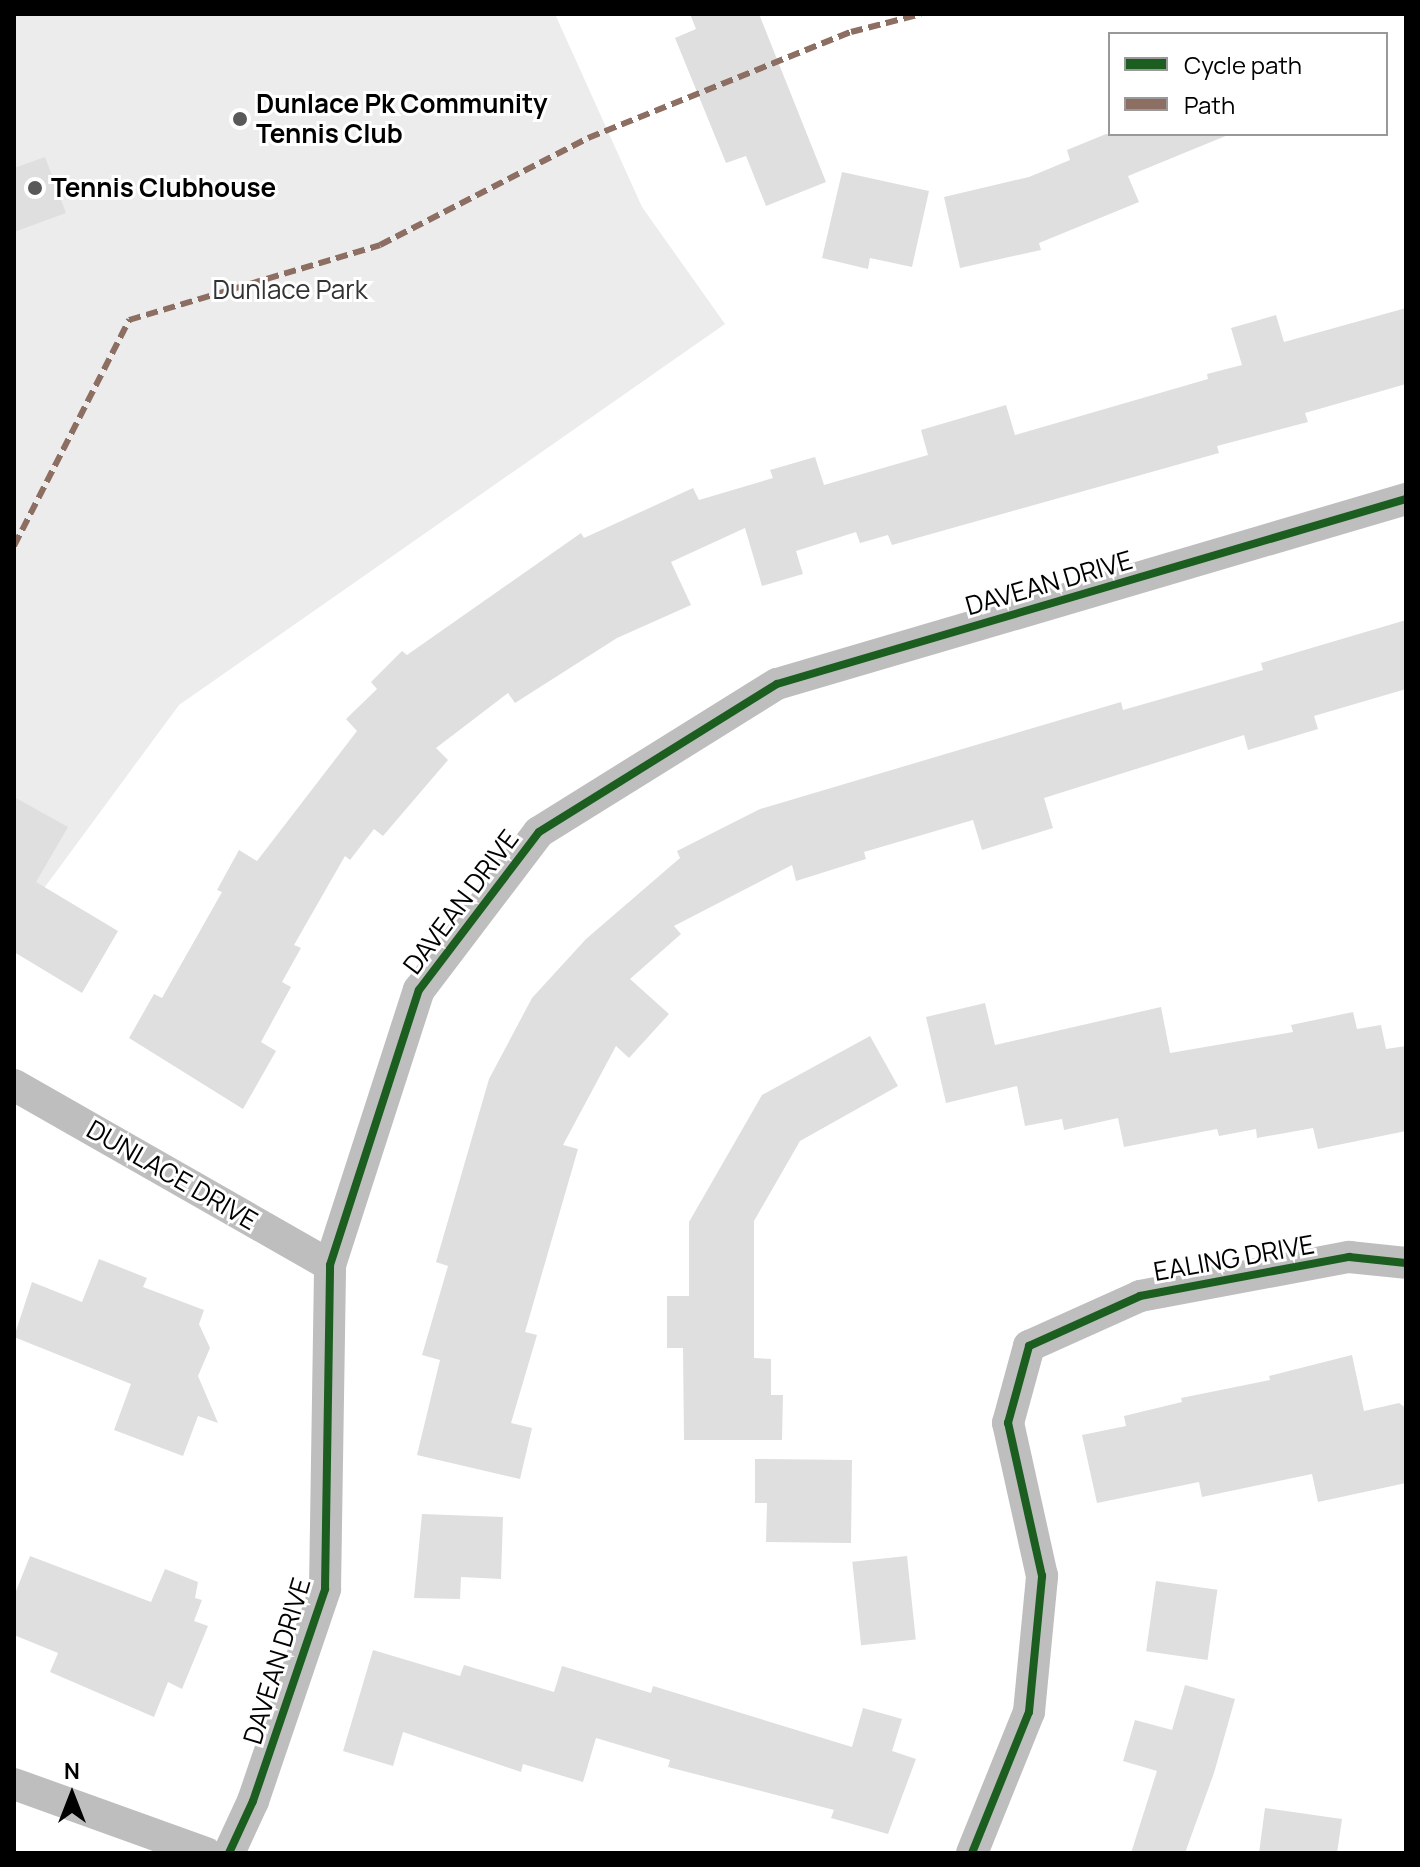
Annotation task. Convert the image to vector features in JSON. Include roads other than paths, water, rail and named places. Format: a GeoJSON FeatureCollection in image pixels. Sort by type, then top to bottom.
{"type":"FeatureCollection","features":[{"type":"Feature","properties":{"kind":"street","name":"DAVEAN DRIVE"},"geometry":{"type":"LineString","coordinates":[[229,1853],[253,1801],[325,1589],[330,1265],[419,990],[539,832],[777,684],[1406,499]]}},
{"type":"Feature","properties":{"kind":"street","name":"DUNLACE DRIVE"},"geometry":{"type":"LineString","coordinates":[[14,1085],[330,1265]]}},
{"type":"Feature","properties":{"kind":"street","name":"EALING DRIVE"},"geometry":{"type":"LineString","coordinates":[[972,1853],[1029,1712],[1042,1576],[1008,1423],[1029,1346],[1140,1296],[1349,1257],[1406,1263]]}},
{"type":"Feature","properties":{"kind":"street"},"geometry":{"type":"LineString","coordinates":[[14,1784],[206,1853]]}},
{"type":"Feature","properties":{"kind":"place","name":"Dunlace Pk Community Tennis Club"},"geometry":{"type":"Point","coordinates":[240,119]}},
{"type":"Feature","properties":{"kind":"place","name":"Tennis Clubhouse"},"geometry":{"type":"Point","coordinates":[35,188]}},
{"type":"Feature","properties":{"kind":"park label","name":"Dunlace Park"},"geometry":{"type":"Point","coordinates":[290,290]}}]}
